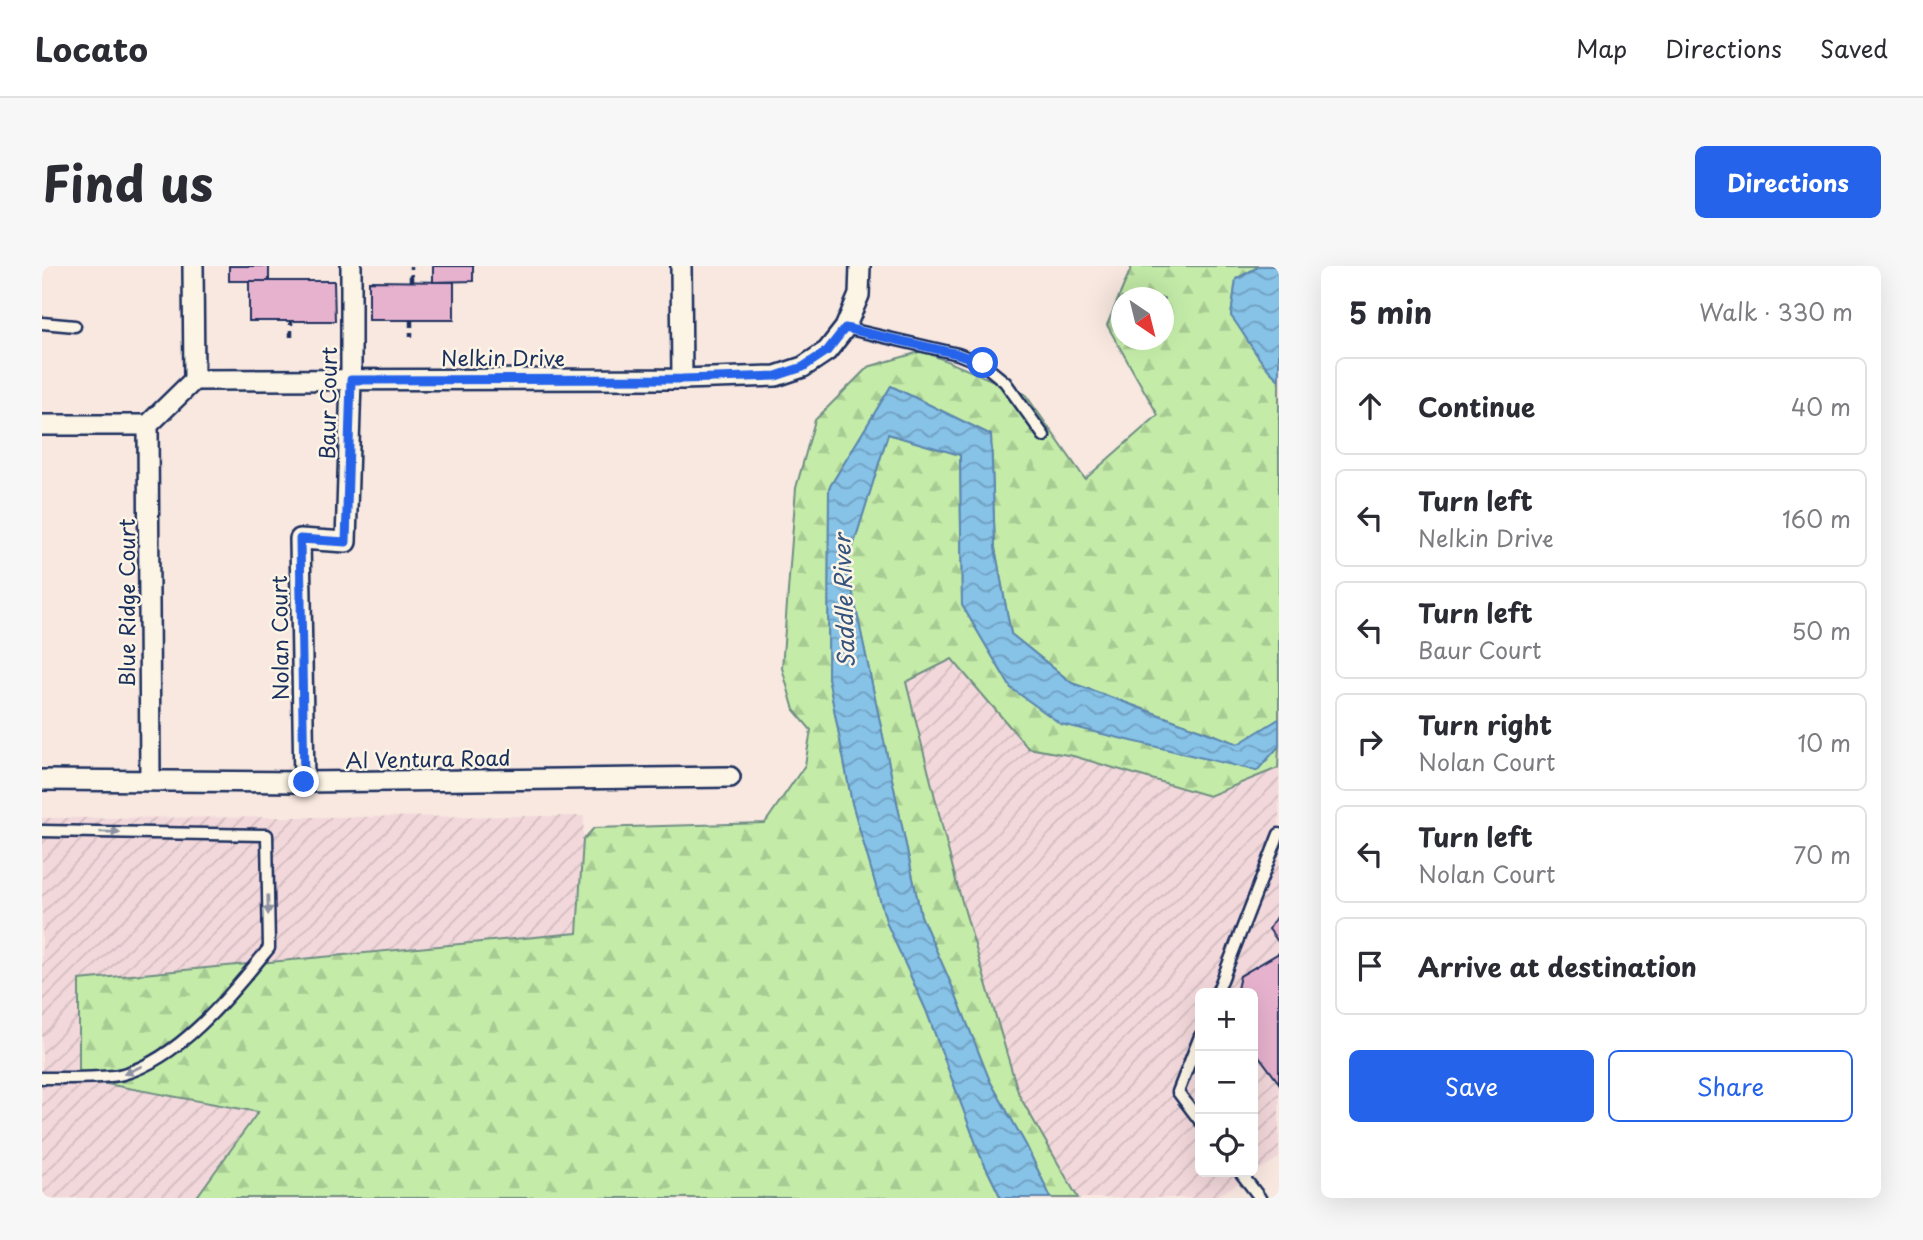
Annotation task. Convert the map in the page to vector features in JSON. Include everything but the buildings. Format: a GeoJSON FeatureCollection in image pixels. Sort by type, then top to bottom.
{"type":"FeatureCollection","features":[{"type":"Feature","properties":{"kind":"street"},"geometry":{"type":"LineString","coordinates":[[42,425],[148,425],[194,380],[193,266]]}},
{"type":"Feature","properties":{"kind":"street","name":"Baur Court"},"geometry":{"type":"LineString","coordinates":[[346,542],[351,266]]}},
{"type":"Feature","properties":{"kind":"street"},"geometry":{"type":"LineString","coordinates":[[681,266],[682,379]]}},
{"type":"Feature","properties":{"kind":"street","name":"Nelkin Drive"},"geometry":{"type":"LineString","coordinates":[[194,380],[682,379],[776,376],[803,367],[827,351],[845,328],[859,295],[860,266]]}},
{"type":"Feature","properties":{"kind":"street","name":"Blue Ridge Court"},"geometry":{"type":"LineString","coordinates":[[148,425],[150,781]]}},
{"type":"Feature","properties":{"kind":"street","name":"Nolan Court"},"geometry":{"type":"LineString","coordinates":[[304,782],[300,539],[346,542]]}},
{"type":"Feature","properties":{"kind":"street","name":"Al Ventura Road"},"geometry":{"type":"LineString","coordinates":[[42,780],[304,782],[730,777]]}},
{"type":"Feature","properties":{"kind":"lane"},"geometry":{"type":"LineString","coordinates":[[42,323],[75,326]]}},
{"type":"Feature","properties":{"kind":"lane"},"geometry":{"type":"LineString","coordinates":[[845,328],[958,354],[983,363],[1005,382],[1044,436]]}},
{"type":"Feature","properties":{"kind":"lane"},"geometry":{"type":"LineString","coordinates":[[42,831],[267,835],[269,948],[221,1005],[163,1056],[122,1075],[44,1078]]}},
{"type":"Feature","properties":{"kind":"lane"},"geometry":{"type":"LineString","coordinates":[[1219,988],[1279,834]]}},
{"type":"Feature","properties":{"kind":"lane"},"geometry":{"type":"LineString","coordinates":[[1195,1049],[1178,1092],[1195,1114]]}},
{"type":"Feature","properties":{"kind":"lane"},"geometry":{"type":"LineString","coordinates":[[1244,1177],[1260,1198]]}},
{"type":"Feature","properties":{"kind":"path"},"geometry":{"type":"LineString","coordinates":[[411,266],[411,281]]}},
{"type":"Feature","properties":{"kind":"path"},"geometry":{"type":"LineString","coordinates":[[411,320],[411,337]]}},
{"type":"Feature","properties":{"kind":"path"},"geometry":{"type":"LineString","coordinates":[[291,321],[291,337]]}},
{"type":"Feature","properties":{"kind":"shaded area"},"geometry":{"type":"Polygon","coordinates":[[[952,658],[1028,748],[1073,756],[1209,796],[1279,767],[1279,1158],[1258,1171],[1258,988],[1195,988],[1195,1177],[1248,1177],[1214,1198],[1078,1198],[1019,1096],[956,881],[906,682],[952,658]]]}},
{"type":"Feature","properties":{"kind":"shaded area"},"geometry":{"type":"Polygon","coordinates":[[[584,816],[578,933],[80,980],[79,1079],[259,1112],[196,1198],[42,1198],[42,818],[584,816]]]}},
{"type":"Feature","properties":{"kind":"green space"},"geometry":{"type":"Polygon","coordinates":[[[1132,266],[1260,266],[1236,279],[1231,316],[1271,373],[1279,380],[1279,719],[1239,744],[1072,683],[1011,634],[995,548],[991,435],[891,386],[829,488],[828,677],[852,803],[887,924],[926,1010],[981,1157],[1001,1198],[196,1198],[258,1112],[79,1079],[79,980],[577,933],[583,840],[594,828],[765,823],[805,765],[811,730],[794,710],[782,668],[796,488],[815,420],[868,367],[923,351],[1025,394],[1085,479],[1158,415],[1121,350],[1174,350],[1174,287],[1123,287],[1132,266]]]}},
{"type":"Feature","properties":{"kind":"green space"},"geometry":{"type":"Polygon","coordinates":[[[1111,316],[1111,332],[1107,325],[1111,316]]]}},
{"type":"Feature","properties":{"kind":"green space"},"geometry":{"type":"Polygon","coordinates":[[[888,434],[960,455],[962,605],[1011,688],[1256,771],[1279,746],[1278,768],[1209,796],[1073,756],[1028,748],[952,659],[906,682],[956,881],[1019,1095],[1078,1198],[1051,1198],[1026,1145],[990,1081],[921,916],[847,566],[888,434]]]}},
{"type":"Feature","properties":{"kind":"water"},"geometry":{"type":"Polygon","coordinates":[[[1260,266],[1279,266],[1279,380],[1259,357],[1231,316],[1236,279],[1260,266]]]}},
{"type":"Feature","properties":{"kind":"water","name":"Saddle River"},"geometry":{"type":"Polygon","coordinates":[[[891,386],[991,435],[995,548],[1011,634],[1072,683],[1238,744],[1279,719],[1279,746],[1257,771],[1061,724],[1011,688],[962,605],[960,455],[888,434],[847,566],[921,916],[990,1081],[1026,1145],[1051,1198],[1001,1198],[981,1157],[926,1010],[887,924],[852,803],[828,677],[829,488],[891,386]]]}},
{"type":"Feature","properties":{"kind":"route"},"geometry":{"type":"LineString","coordinates":[[304,782],[300,539],[346,542],[351,380],[682,379],[776,376],[803,367],[827,351],[845,328],[958,354],[983,363]]}}]}
